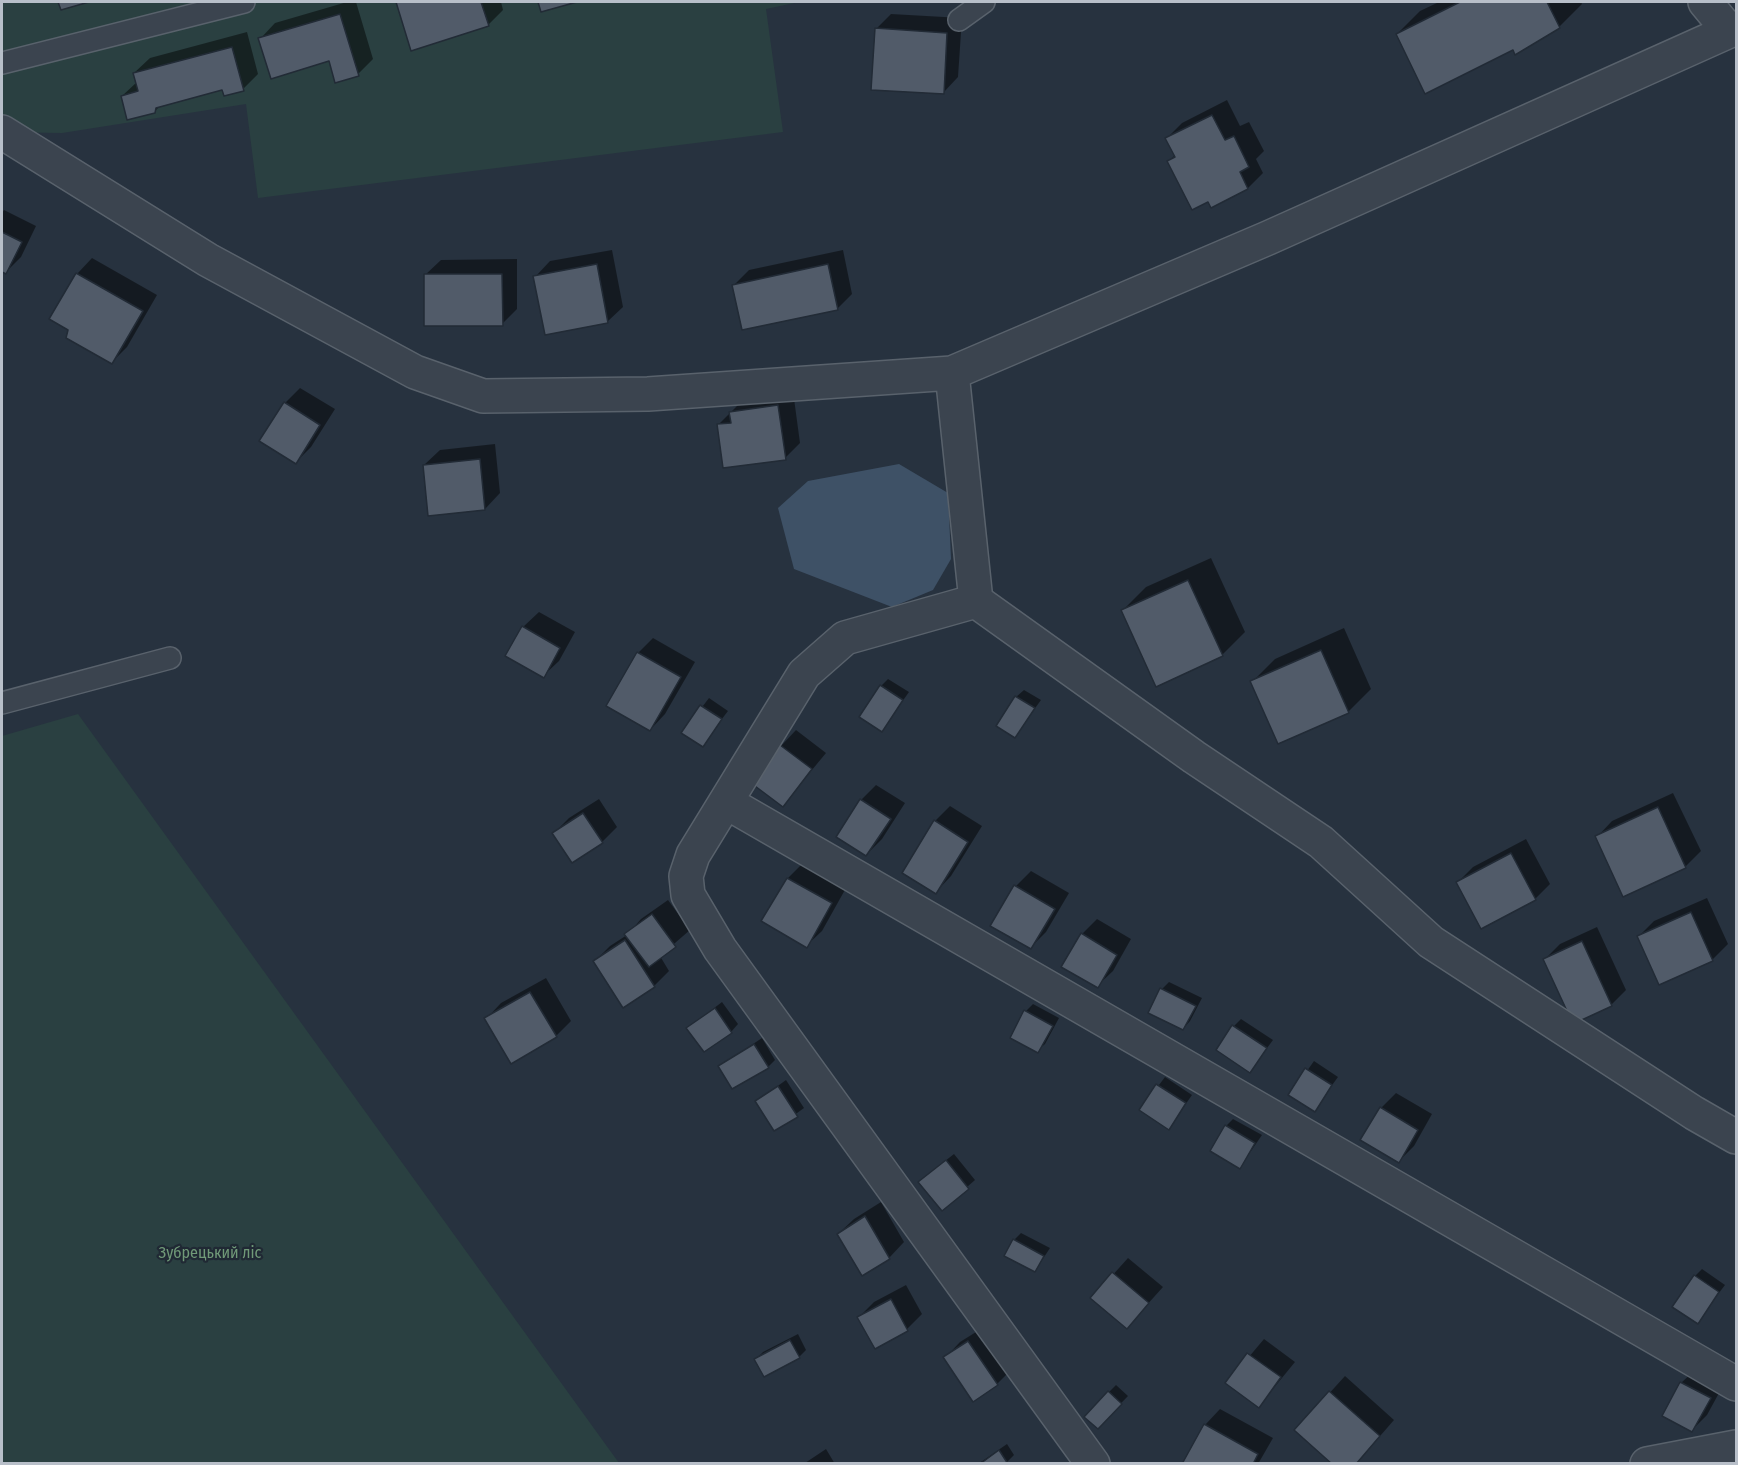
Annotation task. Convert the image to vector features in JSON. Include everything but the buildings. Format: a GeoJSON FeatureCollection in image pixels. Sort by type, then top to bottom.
{"type":"FeatureCollection","features":[{"type":"Feature","properties":{"kind":"street"},"geometry":{"type":"LineString","coordinates":[[2,129],[208,260],[415,372],[483,396],[648,394],[952,373],[1268,238],[1733,30],[1706,2]]}},
{"type":"Feature","properties":{"kind":"street"},"geometry":{"type":"LineString","coordinates":[[952,373],[976,601],[1194,757],[1321,842],[1431,942],[1694,1113],[1737,1137]]}},
{"type":"Feature","properties":{"kind":"street"},"geometry":{"type":"LineString","coordinates":[[976,601],[845,638],[804,674],[693,855],[686,876],[688,895],[720,950],[1093,1464]]}},
{"type":"Feature","properties":{"kind":"street"},"geometry":{"type":"LineString","coordinates":[[726,802],[1737,1384]]}},
{"type":"Feature","properties":{"kind":"street"},"geometry":{"type":"LineString","coordinates":[[1647,1464],[1737,1447]]}},
{"type":"Feature","properties":{"kind":"lane"},"geometry":{"type":"LineString","coordinates":[[2,63],[244,2]]}},
{"type":"Feature","properties":{"kind":"lane"},"geometry":{"type":"LineString","coordinates":[[958,20],[984,2]]}},
{"type":"Feature","properties":{"kind":"lane"},"geometry":{"type":"LineString","coordinates":[[2,703],[170,658]]}},
{"type":"Feature","properties":{"kind":"green space"},"geometry":{"type":"Polygon","coordinates":[[[2,2],[799,2],[766,9],[783,132],[258,198],[246,104],[62,133],[2,132],[2,2]]]}},
{"type":"Feature","properties":{"kind":"green space","name":"Зубрецький ліс"},"geometry":{"type":"Polygon","coordinates":[[[78,714],[619,1463],[2,1463],[2,736],[78,714]]]}},
{"type":"Feature","properties":{"kind":"water"},"geometry":{"type":"Polygon","coordinates":[[[899,464],[948,493],[951,559],[933,590],[892,607],[794,569],[778,508],[808,481],[899,464]]]}}]}
